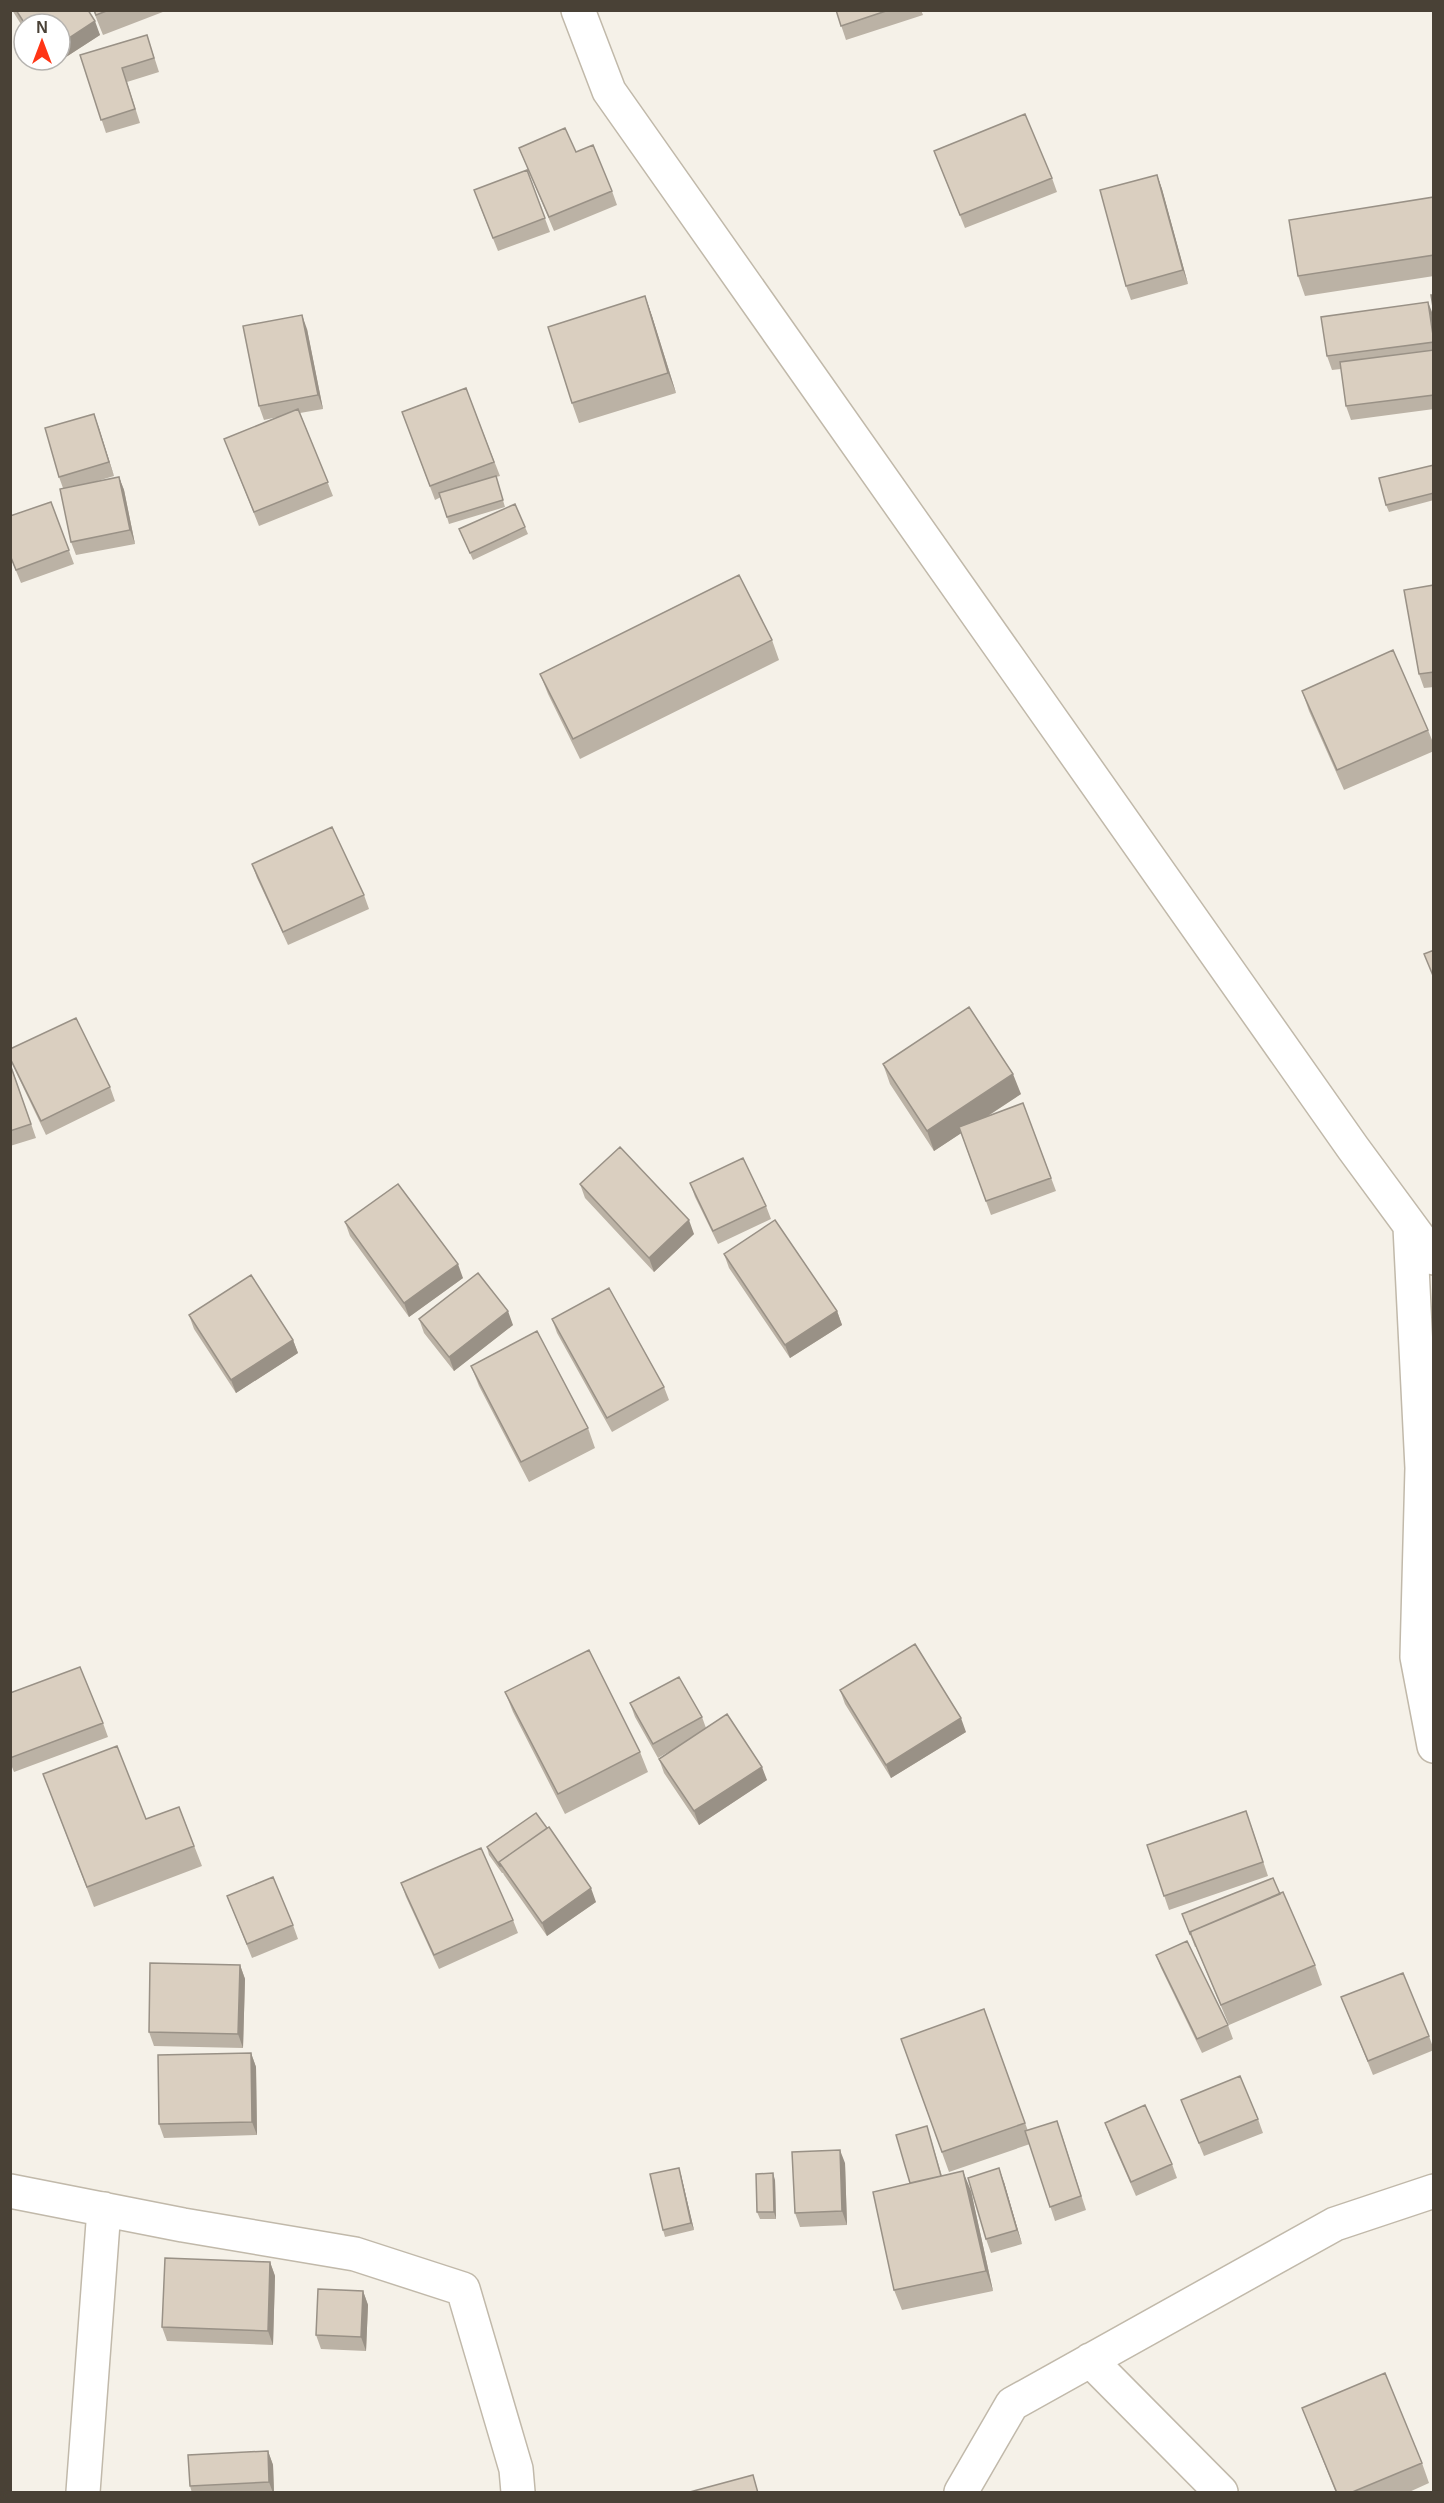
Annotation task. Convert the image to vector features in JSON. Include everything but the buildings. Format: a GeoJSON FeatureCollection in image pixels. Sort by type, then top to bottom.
{"type":"FeatureCollection","features":[{"type":"Feature","properties":{"kind":"street"},"geometry":{"type":"LineString","coordinates":[[578,10],[609,91],[1434,1258]]}},
{"type":"Feature","properties":{"kind":"street"},"geometry":{"type":"LineString","coordinates":[[1410,1227],[1422,1468],[1417,1657],[1434,1746]]}},
{"type":"Feature","properties":{"kind":"street"},"geometry":{"type":"LineString","coordinates":[[10,2191],[104,2210],[355,2253],[463,2289],[516,2469],[518,2493]]}},
{"type":"Feature","properties":{"kind":"street"},"geometry":{"type":"LineString","coordinates":[[961,2493],[1012,2404],[1335,2224],[1434,2191]]}},
{"type":"Feature","properties":{"kind":"street"},"geometry":{"type":"LineString","coordinates":[[83,2493],[104,2210]]}},
{"type":"Feature","properties":{"kind":"street"},"geometry":{"type":"LineString","coordinates":[[1090,2360],[1221,2493]]}}]}
